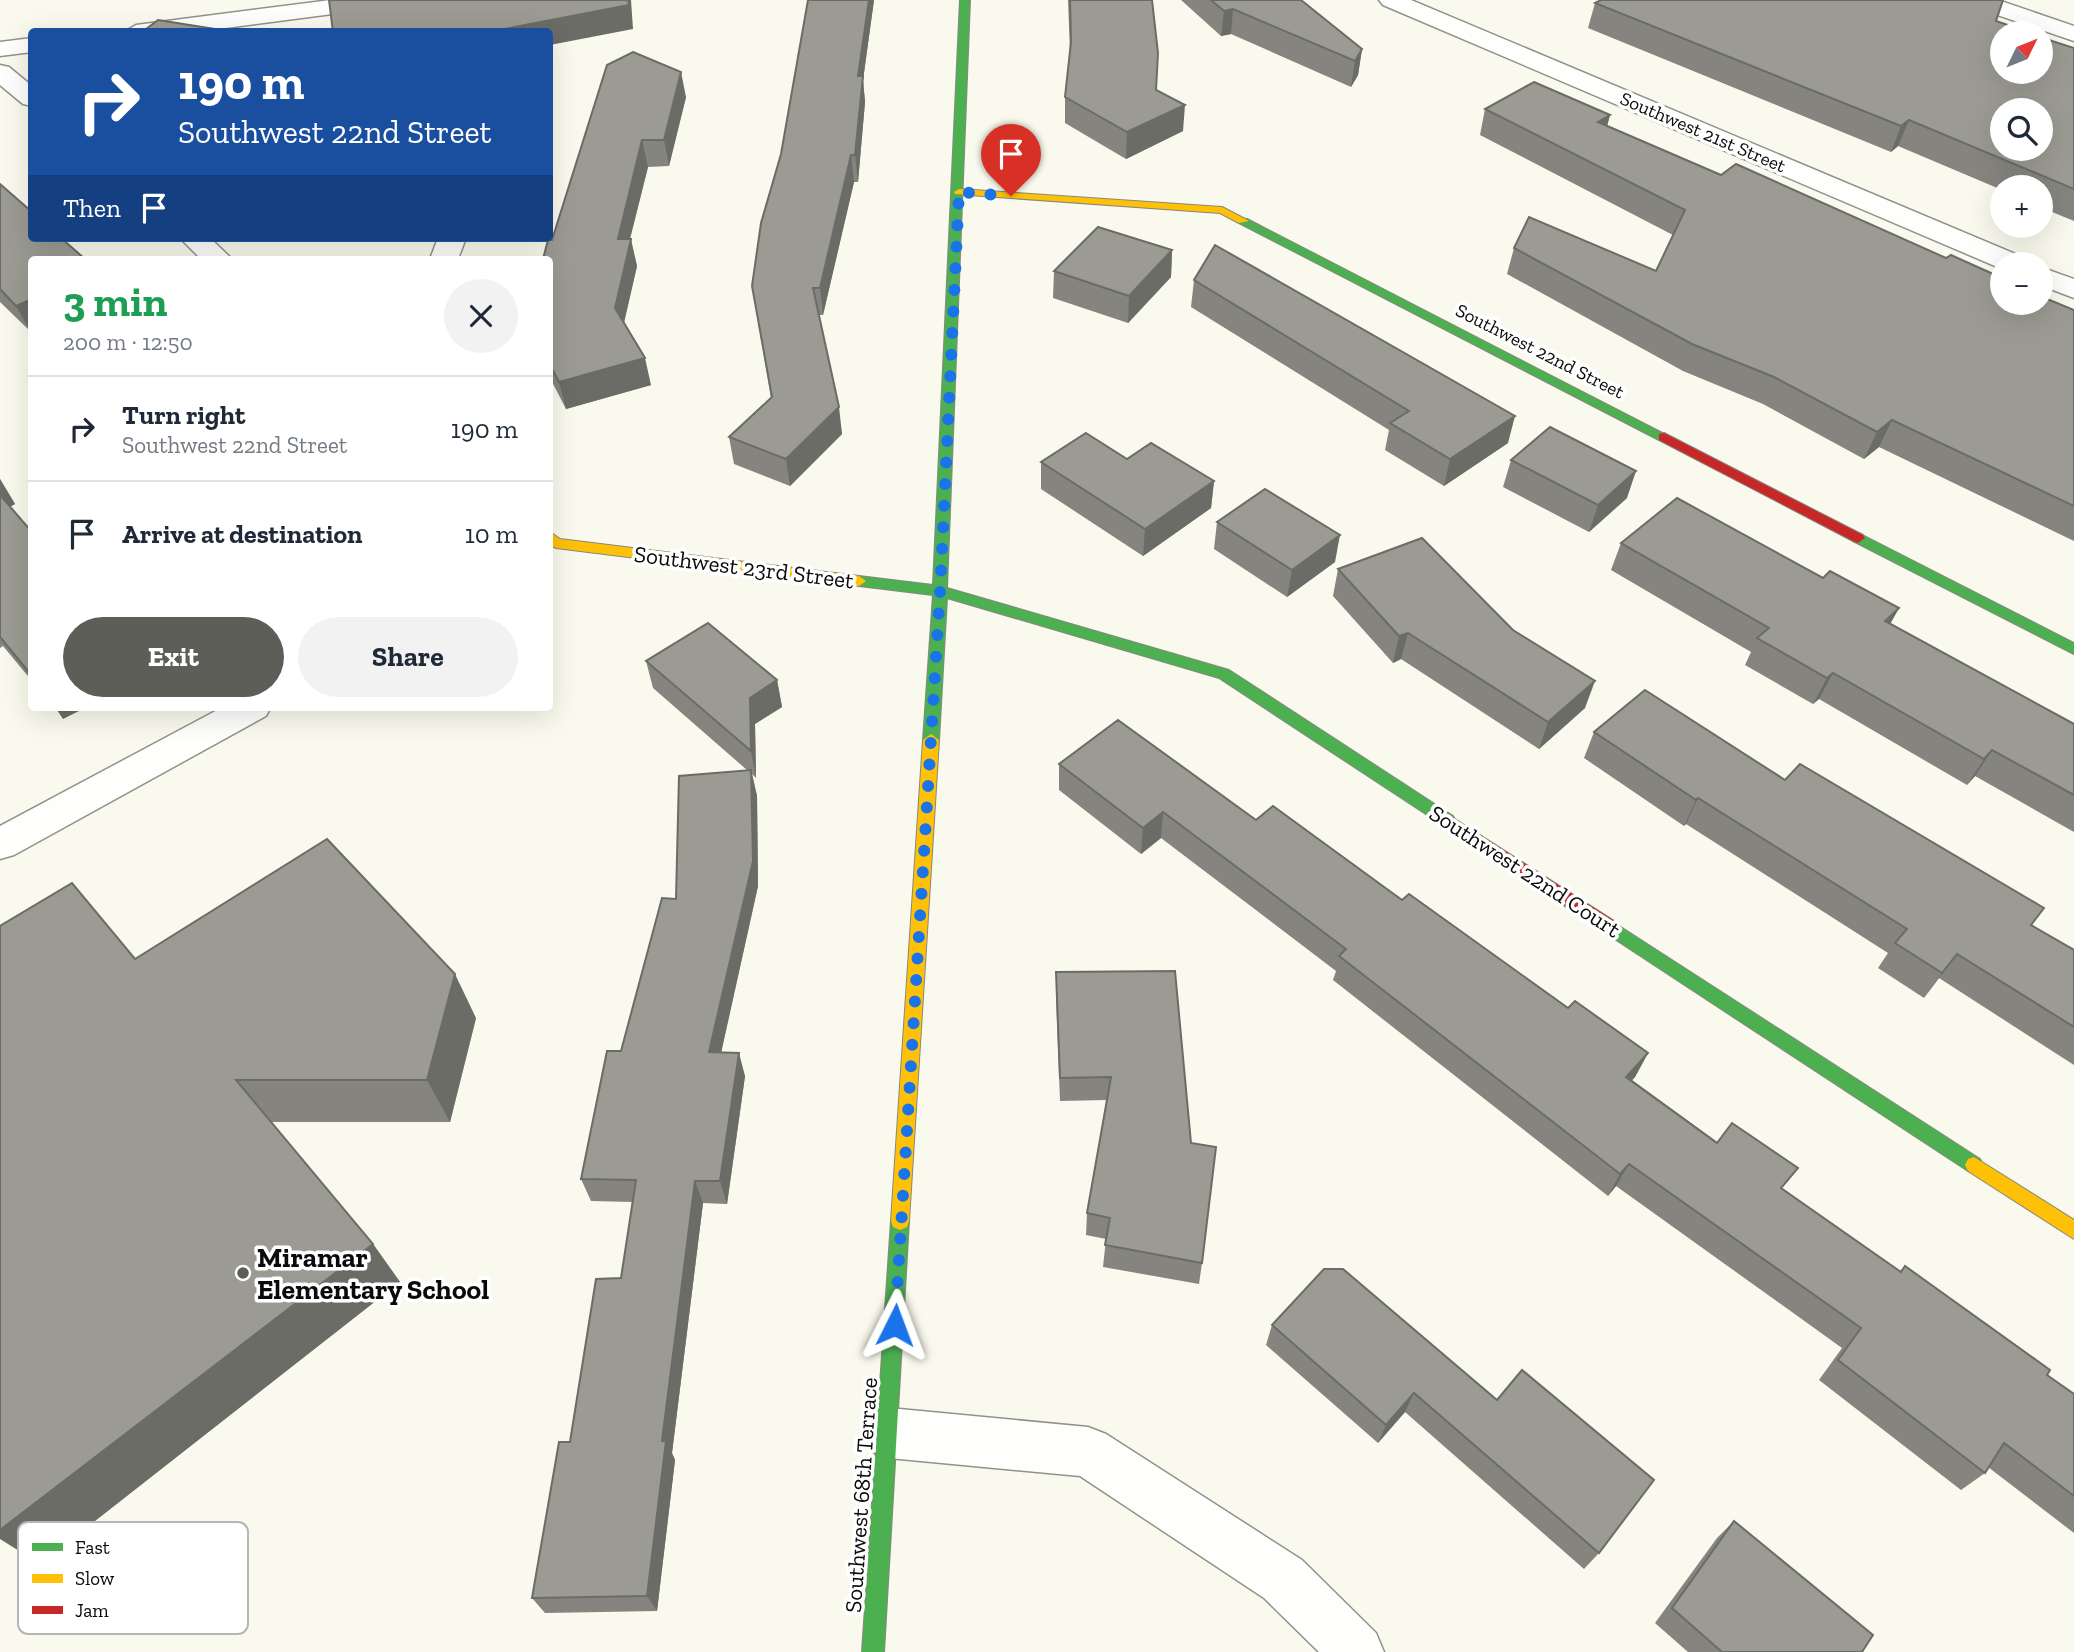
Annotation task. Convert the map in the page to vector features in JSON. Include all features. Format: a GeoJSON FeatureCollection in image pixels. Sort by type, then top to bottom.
{"type":"FeatureCollection","features":[{"type":"Feature","properties":{"kind":"street"},"geometry":{"type":"LineString","coordinates":[[167,28],[386,0]]}},
{"type":"Feature","properties":{"kind":"street","name":"Southwest 68th Terrace"},"geometry":{"type":"LineString","coordinates":[[873,1652],[889,1433],[940,592],[959,192],[965,0]]}},
{"type":"Feature","properties":{"kind":"street","name":"Southwest 21st Street"},"geometry":{"type":"LineString","coordinates":[[1391,0],[1990,253]]}},
{"type":"Feature","properties":{"kind":"street"},"geometry":{"type":"LineString","coordinates":[[1976,0],[2074,34]]}},
{"type":"Feature","properties":{"kind":"street"},"geometry":{"type":"LineString","coordinates":[[0,49],[28,46]]}},
{"type":"Feature","properties":{"kind":"street"},"geometry":{"type":"LineString","coordinates":[[0,72],[28,96]]}},
{"type":"Feature","properties":{"kind":"street","name":"Southwest 22nd Street"},"geometry":{"type":"LineString","coordinates":[[959,192],[1222,210],[2074,649]]}},
{"type":"Feature","properties":{"kind":"street"},"geometry":{"type":"LineString","coordinates":[[199,242],[215,256]]}},
{"type":"Feature","properties":{"kind":"street"},"geometry":{"type":"LineString","coordinates":[[2053,280],[2074,289]]}},
{"type":"Feature","properties":{"kind":"street","name":"Southwest 23rd Street"},"geometry":{"type":"LineString","coordinates":[[553,542],[940,592]]}},
{"type":"Feature","properties":{"kind":"street","name":"Southwest 22nd Court"},"geometry":{"type":"LineString","coordinates":[[940,592],[1224,674],[2074,1230]]}},
{"type":"Feature","properties":{"kind":"street"},"geometry":{"type":"LineString","coordinates":[[0,844],[246,711]]}},
{"type":"Feature","properties":{"kind":"street"},"geometry":{"type":"LineString","coordinates":[[889,1433],[1088,1452],[1283,1579],[1357,1652]]}},
{"type":"Feature","properties":{"kind":"building"},"geometry":{"type":"Polygon","coordinates":[[[329,0],[628,0],[629,5],[510,28],[332,28],[329,0]]]}},
{"type":"Feature","properties":{"kind":"building"},"geometry":{"type":"Polygon","coordinates":[[[808,0],[869,0],[858,76],[863,76],[855,155],[851,155],[820,288],[813,288],[839,407],[786,459],[729,437],[772,397],[752,286],[761,223],[781,154],[808,0]]]}},
{"type":"Feature","properties":{"kind":"building"},"geometry":{"type":"Polygon","coordinates":[[[1070,0],[1152,0],[1158,53],[1156,90],[1185,105],[1127,132],[1065,97],[1071,42],[1070,0]]]}},
{"type":"Feature","properties":{"kind":"building"},"geometry":{"type":"Polygon","coordinates":[[[1211,0],[1301,0],[1362,49],[1355,61],[1233,9],[1224,11],[1211,0]]]}},
{"type":"Feature","properties":{"kind":"building"},"geometry":{"type":"Polygon","coordinates":[[[1601,0],[2003,0],[1996,21],[1990,21],[1990,84],[2053,84],[2053,41],[2074,48],[2074,189],[2053,180],[2053,175],[2041,175],[2007,161],[2053,161],[2053,98],[1990,98],[1990,154],[1909,120],[1901,126],[1595,3],[1601,0]]]}},
{"type":"Feature","properties":{"kind":"building"},"geometry":{"type":"Polygon","coordinates":[[[158,20],[209,28],[147,28],[158,20]]]}},
{"type":"Feature","properties":{"kind":"building"},"geometry":{"type":"Polygon","coordinates":[[[633,52],[681,72],[664,140],[642,140],[618,239],[631,239],[615,308],[645,358],[559,382],[553,371],[553,256],[544,256],[547,242],[553,242],[607,65],[633,52]]]}},
{"type":"Feature","properties":{"kind":"building"},"geometry":{"type":"Polygon","coordinates":[[[1534,82],[1610,115],[1598,122],[1721,175],[1736,164],[1946,258],[1951,255],[1990,273],[1990,315],[2053,315],[2053,301],[2074,310],[2074,506],[1892,420],[1877,432],[1774,377],[1692,344],[1514,248],[1529,217],[1656,271],[1685,210],[1485,109],[1534,82]]]}},
{"type":"Feature","properties":{"kind":"building"},"geometry":{"type":"Polygon","coordinates":[[[0,184],[28,208],[28,242],[66,242],[82,256],[28,256],[28,301],[16,306],[0,289],[0,184]]]}},
{"type":"Feature","properties":{"kind":"building"},"geometry":{"type":"Polygon","coordinates":[[[1098,227],[1172,250],[1129,296],[1054,271],[1098,227]]]}},
{"type":"Feature","properties":{"kind":"building"},"geometry":{"type":"Polygon","coordinates":[[[1215,245],[1515,416],[1450,459],[1390,423],[1409,411],[1194,280],[1215,245]]]}},
{"type":"Feature","properties":{"kind":"building"},"geometry":{"type":"Polygon","coordinates":[[[1550,427],[1636,471],[1598,505],[1511,460],[1550,427]]]}},
{"type":"Feature","properties":{"kind":"building"},"geometry":{"type":"Polygon","coordinates":[[[1086,433],[1127,459],[1151,443],[1214,481],[1145,529],[1041,462],[1086,433]]]}},
{"type":"Feature","properties":{"kind":"building"},"geometry":{"type":"Polygon","coordinates":[[[1265,489],[1340,535],[1292,570],[1217,522],[1265,489]]]}},
{"type":"Feature","properties":{"kind":"building"},"geometry":{"type":"Polygon","coordinates":[[[0,495],[28,527],[28,671],[0,637],[0,495]]]}},
{"type":"Feature","properties":{"kind":"building"},"geometry":{"type":"Polygon","coordinates":[[[1677,498],[1823,578],[1830,571],[1899,608],[1885,621],[2074,724],[2074,795],[1992,750],[1984,759],[1833,673],[1827,678],[1757,638],[1769,628],[1621,543],[1677,498]]]}},
{"type":"Feature","properties":{"kind":"building"},"geometry":{"type":"Polygon","coordinates":[[[1422,538],[1513,630],[1595,681],[1548,722],[1408,633],[1399,636],[1338,569],[1422,538]]]}},
{"type":"Feature","properties":{"kind":"building"},"geometry":{"type":"Polygon","coordinates":[[[708,623],[777,680],[750,698],[751,751],[646,661],[708,623]]]}},
{"type":"Feature","properties":{"kind":"building"},"geometry":{"type":"Polygon","coordinates":[[[1645,690],[1785,780],[1800,764],[2044,908],[2031,925],[2074,950],[2074,1027],[1957,954],[1942,973],[1895,943],[1907,929],[1698,798],[1696,800],[1594,732],[1645,690]]]}},
{"type":"Feature","properties":{"kind":"building"},"geometry":{"type":"Polygon","coordinates":[[[1118,720],[1256,820],[1273,806],[1402,900],[1409,894],[1568,1008],[1575,1001],[1648,1053],[1626,1077],[1717,1143],[1732,1123],[1798,1168],[1781,1188],[1901,1272],[1905,1266],[2050,1370],[2047,1375],[2074,1394],[2074,1496],[2004,1443],[1985,1473],[1838,1360],[1861,1328],[1629,1164],[1620,1174],[1339,956],[1346,949],[1163,812],[1143,828],[1059,764],[1118,720]]]}},
{"type":"Feature","properties":{"kind":"building"},"geometry":{"type":"Polygon","coordinates":[[[751,770],[753,861],[709,1052],[739,1053],[720,1181],[695,1181],[662,1441],[666,1441],[647,1596],[532,1598],[559,1442],[570,1442],[596,1279],[621,1278],[636,1180],[581,1179],[607,1051],[621,1051],[662,898],[676,899],[679,776],[751,770]]]}},
{"type":"Feature","properties":{"kind":"building"},"geometry":{"type":"Polygon","coordinates":[[[327,839],[455,974],[427,1080],[236,1080],[373,1244],[0,1530],[0,926],[72,883],[135,959],[327,839]]]}},
{"type":"Feature","properties":{"kind":"building"},"geometry":{"type":"Polygon","coordinates":[[[1175,971],[1191,1143],[1216,1147],[1202,1263],[1105,1245],[1110,1218],[1087,1213],[1111,1077],[1060,1078],[1056,972],[1175,971]]]}},
{"type":"Feature","properties":{"kind":"building"},"geometry":{"type":"Polygon","coordinates":[[[1324,1269],[1343,1269],[1497,1400],[1522,1370],[1654,1480],[1599,1553],[1414,1393],[1386,1425],[1272,1325],[1324,1269]]]}},
{"type":"Feature","properties":{"kind":"building"},"geometry":{"type":"Polygon","coordinates":[[[1734,1521],[1873,1635],[1862,1652],[1722,1652],[1672,1608],[1734,1521]]]}},
{"type":"Feature","properties":{"kind":"traffic: fast"},"geometry":{"type":"LineString","coordinates":[[931,740],[940,591],[965,0]]}},
{"type":"Feature","properties":{"kind":"traffic: fast"},"geometry":{"type":"LineString","coordinates":[[1243,221],[1664,437]]}},
{"type":"Feature","properties":{"kind":"traffic: fast"},"geometry":{"type":"LineString","coordinates":[[1858,538],[2074,649]]}},
{"type":"Feature","properties":{"kind":"traffic: fast"},"geometry":{"type":"LineString","coordinates":[[859,581],[940,591],[1224,674],[1447,820]]}},
{"type":"Feature","properties":{"kind":"traffic: fast"},"geometry":{"type":"LineString","coordinates":[[1613,929],[1974,1165]]}},
{"type":"Feature","properties":{"kind":"traffic: fast"},"geometry":{"type":"LineString","coordinates":[[873,1652],[900,1221]]}},
{"type":"Feature","properties":{"kind":"traffic: slow"},"geometry":{"type":"LineString","coordinates":[[959,192],[1222,210],[1243,221]]}},
{"type":"Feature","properties":{"kind":"traffic: slow"},"geometry":{"type":"LineString","coordinates":[[553,540],[556,543],[859,581]]}},
{"type":"Feature","properties":{"kind":"traffic: slow"},"geometry":{"type":"LineString","coordinates":[[900,1221],[931,740]]}},
{"type":"Feature","properties":{"kind":"traffic: slow"},"geometry":{"type":"LineString","coordinates":[[1974,1165],[2074,1230]]}},
{"type":"Feature","properties":{"kind":"traffic: jam"},"geometry":{"type":"LineString","coordinates":[[1664,437],[1858,538]]}},
{"type":"Feature","properties":{"kind":"traffic: jam"},"geometry":{"type":"LineString","coordinates":[[1447,820],[1613,929]]}},
{"type":"Feature","properties":{"kind":"place","name":"Miramar Elementary School"},"geometry":{"type":"Point","coordinates":[243,1273]}},
{"type":"Feature","properties":{"kind":"route"},"geometry":{"type":"LineString","coordinates":[[895,1325],[940,592],[959,192],[1011,196]]}}]}
